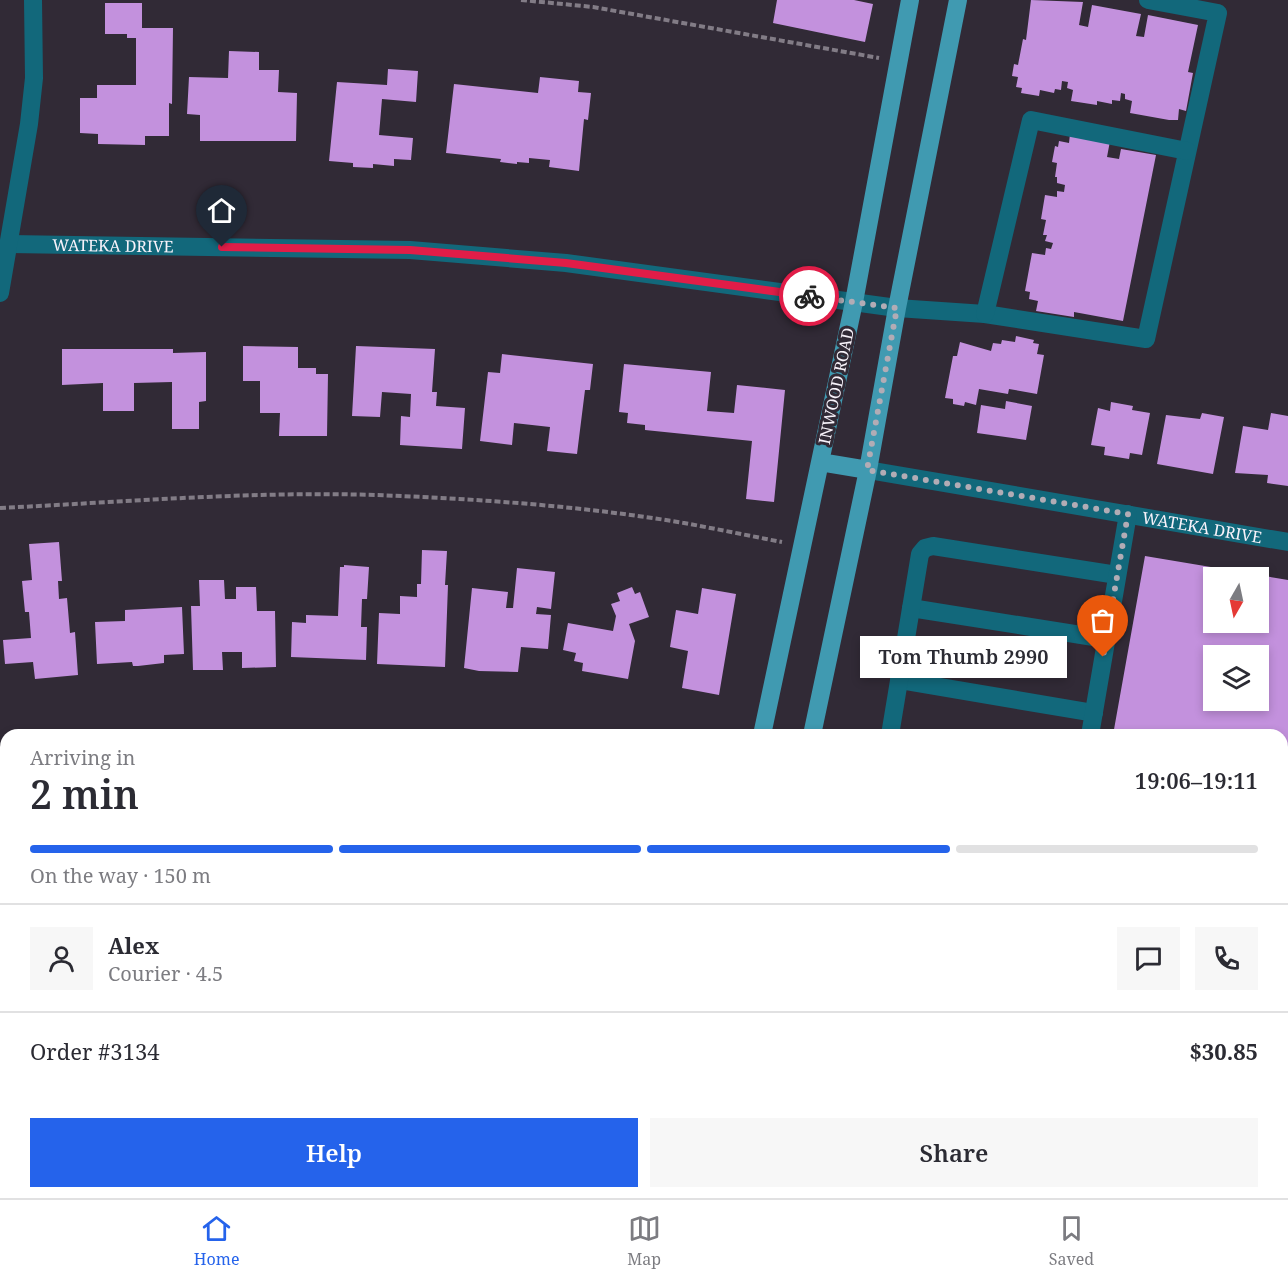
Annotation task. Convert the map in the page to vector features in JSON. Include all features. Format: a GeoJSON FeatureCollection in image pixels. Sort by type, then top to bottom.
{"type":"FeatureCollection","features":[{"type":"Feature","properties":{"kind":"main road","name":"INWOOD ROAD"},"geometry":{"type":"LineString","coordinates":[[763,729],[854,302],[910,0]]}},
{"type":"Feature","properties":{"kind":"main road"},"geometry":{"type":"LineString","coordinates":[[813,729],[867,470],[958,0]]}},
{"type":"Feature","properties":{"kind":"main road"},"geometry":{"type":"LineString","coordinates":[[820,462],[867,470]]}},
{"type":"Feature","properties":{"kind":"street"},"geometry":{"type":"LineString","coordinates":[[0,293],[29,124],[34,78],[33,0]]}},
{"type":"Feature","properties":{"kind":"street"},"geometry":{"type":"LineString","coordinates":[[985,314],[1031,120],[1187,151],[1218,12],[1148,0]]}},
{"type":"Feature","properties":{"kind":"street","name":"WATEKA DRIVE"},"geometry":{"type":"LineString","coordinates":[[9,243],[410,250],[566,263],[897,308],[985,314],[1146,339],[1187,151]]}},
{"type":"Feature","properties":{"kind":"street","name":"WATEKA DRIVE"},"geometry":{"type":"LineString","coordinates":[[867,470],[1288,542]]}},
{"type":"Feature","properties":{"kind":"street"},"geometry":{"type":"LineString","coordinates":[[1091,729],[1128,514]]}},
{"type":"Feature","properties":{"kind":"street"},"geometry":{"type":"LineString","coordinates":[[891,729],[920,554],[925,548],[933,546],[1118,575]]}},
{"type":"Feature","properties":{"kind":"street"},"geometry":{"type":"LineString","coordinates":[[911,608],[1106,639]]}},
{"type":"Feature","properties":{"kind":"street"},"geometry":{"type":"LineString","coordinates":[[899,680],[1094,713]]}},
{"type":"Feature","properties":{"kind":"path"},"geometry":{"type":"LineString","coordinates":[[521,0],[603,9],[880,59]]}},
{"type":"Feature","properties":{"kind":"path"},"geometry":{"type":"LineString","coordinates":[[0,508],[291,495],[375,495],[496,501],[582,510],[684,523],[783,543]]}},
{"type":"Feature","properties":{"kind":"building"},"geometry":{"type":"Polygon","coordinates":[[[777,0],[854,0],[873,4],[865,42],[773,23],[777,0]]]}},
{"type":"Feature","properties":{"kind":"building"},"geometry":{"type":"Polygon","coordinates":[[[1031,0],[1083,2],[1079,25],[1088,27],[1092,5],[1141,14],[1136,36],[1144,37],[1148,15],[1198,25],[1188,72],[1193,73],[1186,111],[1179,109],[1178,120],[1130,113],[1132,101],[1125,99],[1125,94],[1121,93],[1120,101],[1112,100],[1112,104],[1097,101],[1097,105],[1071,101],[1073,90],[1067,88],[1068,82],[1062,81],[1061,90],[1055,89],[1054,93],[1040,90],[1039,96],[1021,93],[1022,88],[1016,87],[1018,77],[1012,76],[1014,64],[1018,65],[1023,39],[1026,40],[1031,0]]]}},
{"type":"Feature","properties":{"kind":"building"},"geometry":{"type":"Polygon","coordinates":[[[105,3],[142,3],[142,28],[173,28],[172,104],[169,103],[169,136],[145,136],[145,145],[98,144],[98,134],[80,133],[80,98],[97,98],[97,85],[136,85],[136,38],[127,38],[127,34],[105,34],[105,3]]]}},
{"type":"Feature","properties":{"kind":"building"},"geometry":{"type":"Polygon","coordinates":[[[229,51],[259,52],[259,70],[279,70],[278,92],[297,93],[296,141],[200,141],[200,115],[187,114],[189,77],[228,78],[229,51]]]}},
{"type":"Feature","properties":{"kind":"building"},"geometry":{"type":"Polygon","coordinates":[[[388,69],[418,71],[416,102],[382,99],[379,135],[413,138],[411,160],[394,159],[394,166],[373,164],[373,168],[353,167],[353,163],[329,161],[337,82],[387,85],[388,69]]]}},
{"type":"Feature","properties":{"kind":"building"},"geometry":{"type":"Polygon","coordinates":[[[540,77],[579,81],[578,92],[591,93],[588,120],[584,119],[579,171],[549,167],[550,160],[529,158],[529,163],[517,162],[517,164],[500,162],[501,159],[446,153],[454,84],[538,93],[540,77]]]}},
{"type":"Feature","properties":{"kind":"building"},"geometry":{"type":"Polygon","coordinates":[[[1070,134],[1110,141],[1107,157],[1119,159],[1121,149],[1156,155],[1123,321],[1074,312],[1074,317],[1036,311],[1038,301],[1029,299],[1030,292],[1025,291],[1032,253],[1045,255],[1046,248],[1051,249],[1053,243],[1045,241],[1047,235],[1043,235],[1046,220],[1041,219],[1045,195],[1057,197],[1057,191],[1064,192],[1065,185],[1057,183],[1057,177],[1055,177],[1057,163],[1052,162],[1055,146],[1058,147],[1059,141],[1069,143],[1070,134]]]}},
{"type":"Feature","properties":{"kind":"building"},"geometry":{"type":"Polygon","coordinates":[[[1016,336],[1034,340],[1033,343],[1039,344],[1037,354],[1044,355],[1037,394],[1009,389],[1008,394],[979,389],[976,405],[965,402],[964,406],[953,404],[953,399],[945,398],[953,356],[957,356],[960,342],[991,351],[993,343],[1001,344],[1002,340],[1015,342],[1016,336]]]}},
{"type":"Feature","properties":{"kind":"building"},"geometry":{"type":"Polygon","coordinates":[[[243,346],[298,347],[298,368],[316,368],[316,374],[328,374],[327,436],[279,436],[280,413],[260,413],[260,381],[243,381],[243,346]]]}},
{"type":"Feature","properties":{"kind":"building"},"geometry":{"type":"Polygon","coordinates":[[[356,346],[435,349],[432,392],[437,392],[436,406],[465,408],[462,449],[400,445],[401,416],[410,417],[411,394],[382,392],[380,417],[352,416],[356,346]]]}},
{"type":"Feature","properties":{"kind":"building"},"geometry":{"type":"Polygon","coordinates":[[[62,349],[173,349],[173,353],[206,352],[206,401],[199,402],[199,429],[172,429],[172,382],[134,383],[134,411],[103,411],[103,383],[62,385],[62,349]]]}},
{"type":"Feature","properties":{"kind":"building"},"geometry":{"type":"Polygon","coordinates":[[[502,354],[593,364],[590,390],[585,390],[577,454],[547,451],[550,427],[514,423],[512,445],[480,441],[488,372],[500,373],[502,354]]]}},
{"type":"Feature","properties":{"kind":"building"},"geometry":{"type":"Polygon","coordinates":[[[624,364],[711,372],[707,411],[734,413],[737,385],[785,390],[774,502],[746,499],[752,441],[645,430],[645,425],[627,423],[628,413],[619,412],[624,364]]]}},
{"type":"Feature","properties":{"kind":"building"},"geometry":{"type":"Polygon","coordinates":[[[1006,401],[1032,406],[1026,440],[977,433],[981,405],[1005,409],[1006,401]]]}},
{"type":"Feature","properties":{"kind":"building"},"geometry":{"type":"Polygon","coordinates":[[[1111,402],[1133,406],[1132,410],[1150,413],[1142,455],[1130,453],[1129,459],[1104,455],[1105,447],[1091,445],[1098,408],[1110,411],[1111,402]]]}},
{"type":"Feature","properties":{"kind":"building"},"geometry":{"type":"Polygon","coordinates":[[[1202,413],[1224,417],[1213,474],[1157,464],[1166,415],[1200,419],[1202,413]]]}},
{"type":"Feature","properties":{"kind":"building"},"geometry":{"type":"Polygon","coordinates":[[[1271,413],[1288,416],[1288,486],[1267,483],[1268,475],[1235,473],[1243,426],[1268,430],[1271,413]]]}},
{"type":"Feature","properties":{"kind":"building"},"geometry":{"type":"Polygon","coordinates":[[[59,542],[62,581],[58,581],[59,599],[67,598],[70,633],[75,632],[78,675],[35,679],[33,662],[5,664],[3,640],[31,638],[29,612],[25,612],[22,581],[32,580],[29,544],[59,542]]]}},
{"type":"Feature","properties":{"kind":"building"},"geometry":{"type":"Polygon","coordinates":[[[422,550],[447,551],[445,667],[377,664],[379,613],[400,614],[400,596],[417,597],[417,584],[421,584],[422,550]]]}},
{"type":"Feature","properties":{"kind":"building"},"geometry":{"type":"Polygon","coordinates":[[[1145,556],[1211,567],[1203,567],[1203,633],[1269,633],[1269,577],[1288,580],[1288,729],[1114,729],[1145,556]]]}},
{"type":"Feature","properties":{"kind":"building"},"geometry":{"type":"Polygon","coordinates":[[[344,565],[369,567],[367,599],[362,599],[361,627],[367,627],[366,660],[291,657],[292,622],[306,623],[306,615],[338,616],[340,567],[344,565]]]}},
{"type":"Feature","properties":{"kind":"building"},"geometry":{"type":"Polygon","coordinates":[[[517,568],[555,572],[551,609],[537,607],[536,614],[551,615],[548,649],[521,647],[518,672],[479,671],[464,668],[472,588],[508,592],[506,608],[513,608],[517,568]]]}},
{"type":"Feature","properties":{"kind":"building"},"geometry":{"type":"Polygon","coordinates":[[[199,580],[224,580],[225,599],[236,599],[236,587],[256,587],[257,611],[275,611],[276,667],[242,668],[242,652],[222,652],[223,670],[193,670],[191,606],[200,606],[199,580]]]}},
{"type":"Feature","properties":{"kind":"building"},"geometry":{"type":"Polygon","coordinates":[[[632,587],[635,594],[640,592],[649,617],[629,624],[635,641],[628,679],[582,671],[583,663],[574,661],[576,653],[563,650],[568,623],[613,631],[616,616],[611,604],[620,601],[617,593],[632,587]]]}},
{"type":"Feature","properties":{"kind":"building"},"geometry":{"type":"Polygon","coordinates":[[[702,588],[736,594],[719,695],[682,688],[688,651],[670,647],[676,610],[698,614],[702,588]]]}},
{"type":"Feature","properties":{"kind":"building"},"geometry":{"type":"Polygon","coordinates":[[[182,607],[184,654],[164,655],[164,663],[138,666],[133,666],[132,662],[97,664],[95,622],[125,621],[125,610],[182,607]]]}},
{"type":"Feature","properties":{"kind":"way so far"},"geometry":{"type":"LineString","coordinates":[[809,296],[897,308],[867,470],[1128,514],[1103,657]]}},
{"type":"Feature","properties":{"kind":"place","name":"Tom Thumb 2990"},"geometry":{"type":"Point","coordinates":[1103,657]}},
{"type":"Feature","properties":{"kind":"route"},"geometry":{"type":"LineString","coordinates":[[222,247],[410,250],[566,263],[809,296]]}}]}
